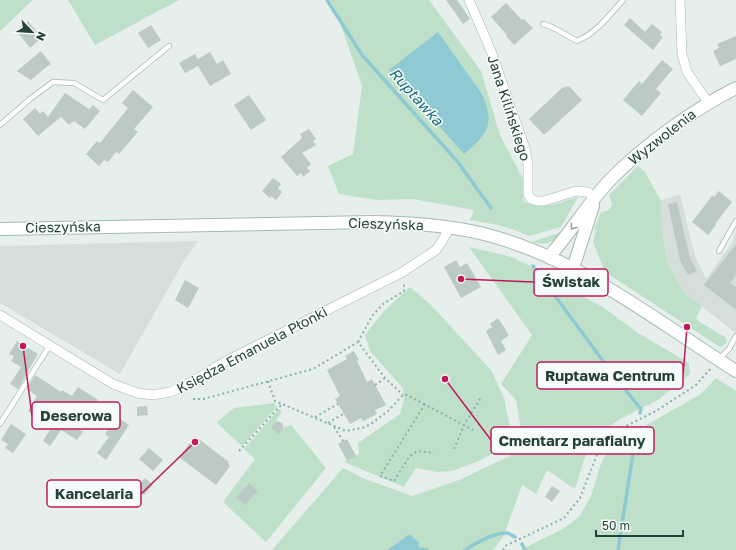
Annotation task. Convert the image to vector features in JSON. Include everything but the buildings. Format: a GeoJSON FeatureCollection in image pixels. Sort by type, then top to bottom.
{"type":"FeatureCollection","features":[{"type":"Feature","properties":{"kind":"main road","name":"Wyzwolenia"},"geometry":{"type":"LineString","coordinates":[[550,258],[553,252],[596,197],[623,168],[656,140],[708,102],[736,88]]}},
{"type":"Feature","properties":{"kind":"main road","name":"Wyzwolenia"},"geometry":{"type":"LineString","coordinates":[[573,268],[596,197]]}},
{"type":"Feature","properties":{"kind":"main road","name":"Cieszyńska"},"geometry":{"type":"LineString","coordinates":[[0,228],[373,222],[410,223],[450,228],[498,238],[573,268],[613,290],[736,371]]}},
{"type":"Feature","properties":{"kind":"street","name":"Jana Kilińskiego"},"geometry":{"type":"LineString","coordinates":[[469,0],[491,51],[523,142],[528,165],[528,194],[531,199],[536,201],[544,201],[576,191],[587,192],[596,197]]}},
{"type":"Feature","properties":{"kind":"street"},"geometry":{"type":"LineString","coordinates":[[680,0],[682,54],[687,72],[708,102]]}},
{"type":"Feature","properties":{"kind":"street","name":"Księdza Emanuela Płonki"},"geometry":{"type":"LineString","coordinates":[[0,315],[113,384],[137,393],[153,394],[170,392],[184,386],[226,361],[401,273],[436,250],[450,228]]}},
{"type":"Feature","properties":{"kind":"lane"},"geometry":{"type":"LineString","coordinates":[[543,24],[552,27],[577,41],[587,37],[595,30],[623,0]]}},
{"type":"Feature","properties":{"kind":"lane"},"geometry":{"type":"LineString","coordinates":[[0,125],[30,99],[54,82],[74,84],[103,100],[169,46]]}},
{"type":"Feature","properties":{"kind":"lane"},"geometry":{"type":"LineString","coordinates":[[719,251],[736,221]]}},
{"type":"Feature","properties":{"kind":"lane"},"geometry":{"type":"LineString","coordinates":[[718,360],[729,349],[736,336]]}},
{"type":"Feature","properties":{"kind":"lane"},"geometry":{"type":"LineString","coordinates":[[0,424],[50,345]]}},
{"type":"Feature","properties":{"kind":"lane"},"geometry":{"type":"LineString","coordinates":[[729,349],[736,346]]}},
{"type":"Feature","properties":{"kind":"path"},"geometry":{"type":"LineString","coordinates":[[193,399],[203,399],[313,368],[358,342],[367,324],[383,304],[404,291],[404,281],[401,273]]}},
{"type":"Feature","properties":{"kind":"path"},"geometry":{"type":"LineString","coordinates":[[358,342],[385,378],[403,396]]}},
{"type":"Feature","properties":{"kind":"path"},"geometry":{"type":"LineString","coordinates":[[503,550],[506,546],[564,518],[580,498],[600,447],[610,434],[656,411],[696,385],[718,360]]}},
{"type":"Feature","properties":{"kind":"path"},"geometry":{"type":"LineString","coordinates":[[375,385],[385,378]]}},
{"type":"Feature","properties":{"kind":"path"},"geometry":{"type":"LineString","coordinates":[[268,381],[275,401],[346,431],[362,428],[371,424],[388,411],[403,396],[407,395],[473,430]]}},
{"type":"Feature","properties":{"kind":"path"},"geometry":{"type":"LineString","coordinates":[[454,449],[464,425],[481,396]]}},
{"type":"Feature","properties":{"kind":"path"},"geometry":{"type":"LineString","coordinates":[[239,451],[282,404]]}},
{"type":"Feature","properties":{"kind":"path"},"geometry":{"type":"LineString","coordinates":[[315,417],[338,404]]}},
{"type":"Feature","properties":{"kind":"path"},"geometry":{"type":"LineString","coordinates":[[425,404],[380,476],[394,481],[409,458],[417,451],[434,453]]}},
{"type":"Feature","properties":{"kind":"path"},"geometry":{"type":"LineString","coordinates":[[328,423],[344,414]]}},
{"type":"Feature","properties":{"kind":"path"},"geometry":{"type":"LineString","coordinates":[[333,425],[342,441]]}},
{"type":"Feature","properties":{"kind":"shaded area"},"geometry":{"type":"Polygon","coordinates":[[[680,194],[695,256],[706,279],[732,243],[736,232],[736,333],[683,292],[667,262],[662,232],[661,201],[680,194]]]}},
{"type":"Feature","properties":{"kind":"shaded area"},"geometry":{"type":"Polygon","coordinates":[[[198,241],[184,261],[120,374],[0,303],[0,246],[198,241]]]}},
{"type":"Feature","properties":{"kind":"green space"},"geometry":{"type":"Polygon","coordinates":[[[0,0],[33,0],[0,31],[0,0]]]}},
{"type":"Feature","properties":{"kind":"green space"},"geometry":{"type":"Polygon","coordinates":[[[68,0],[179,0],[95,45],[68,0]]]}},
{"type":"Feature","properties":{"kind":"green space"},"geometry":{"type":"Polygon","coordinates":[[[329,0],[429,0],[481,71],[500,135],[522,177],[526,178],[523,197],[524,202],[531,205],[544,206],[578,197],[561,227],[529,236],[498,225],[470,220],[474,210],[413,199],[377,200],[339,194],[328,166],[353,154],[362,86],[336,11],[329,0]]]}},
{"type":"Feature","properties":{"kind":"green space"},"geometry":{"type":"Polygon","coordinates":[[[638,166],[645,172],[661,201],[662,232],[667,262],[683,292],[702,306],[696,318],[698,321],[725,337],[727,342],[723,346],[720,347],[605,272],[593,242],[596,230],[594,229],[601,212],[609,210],[612,204],[609,195],[638,166]]]}},
{"type":"Feature","properties":{"kind":"green space"},"geometry":{"type":"Polygon","coordinates":[[[562,232],[556,239],[549,243],[531,242],[562,232]]]}},
{"type":"Feature","properties":{"kind":"green space"},"geometry":{"type":"Polygon","coordinates":[[[469,247],[512,257],[603,307],[638,333],[689,363],[690,374],[658,400],[618,420],[594,439],[584,460],[575,489],[547,470],[536,494],[522,485],[505,532],[507,533],[493,550],[272,550],[343,468],[365,479],[412,496],[459,480],[510,456],[522,434],[516,400],[501,384],[532,335],[469,247]]]}},
{"type":"Feature","properties":{"kind":"green space"},"geometry":{"type":"Polygon","coordinates":[[[410,287],[430,304],[491,370],[504,398],[511,432],[509,441],[502,448],[479,461],[452,471],[437,472],[416,468],[404,487],[344,462],[359,454],[358,443],[400,414],[404,399],[403,388],[370,351],[365,335],[386,309],[410,287]]]}},
{"type":"Feature","properties":{"kind":"green space"},"geometry":{"type":"Polygon","coordinates":[[[716,378],[736,391],[736,550],[520,550],[563,529],[579,517],[591,496],[600,466],[605,456],[615,445],[627,436],[701,394],[716,378]]]}},
{"type":"Feature","properties":{"kind":"green space"},"geometry":{"type":"Polygon","coordinates":[[[274,403],[277,407],[242,446],[217,422],[234,408],[274,403]]]}},
{"type":"Feature","properties":{"kind":"green space"},"geometry":{"type":"Polygon","coordinates":[[[279,409],[282,412],[276,421],[284,427],[291,425],[326,468],[266,542],[223,502],[255,459],[244,449],[279,409]]]}},
{"type":"Feature","properties":{"kind":"water"},"geometry":{"type":"Polygon","coordinates":[[[438,32],[482,94],[488,113],[489,121],[483,135],[464,154],[389,70],[438,32]]]}},
{"type":"Feature","properties":{"kind":"water"},"geometry":{"type":"Polygon","coordinates":[[[410,534],[419,543],[418,550],[387,550],[410,534]]]}},
{"type":"Feature","properties":{"kind":"waterway","name":"Ruptawka"},"geometry":{"type":"LineString","coordinates":[[327,0],[362,55],[457,161],[491,208]]}},
{"type":"Feature","properties":{"kind":"waterway","name":"Ruptawka"},"geometry":{"type":"LineString","coordinates":[[533,266],[614,376],[641,409],[640,413]]}},
{"type":"Feature","properties":{"kind":"waterway","name":"Ruptawka"},"geometry":{"type":"LineString","coordinates":[[618,550],[637,428]]}},
{"type":"Feature","properties":{"kind":"waterway"},"geometry":{"type":"LineString","coordinates":[[465,550],[496,534],[507,533],[515,537]]}},
{"type":"Feature","properties":{"kind":"waterway"},"geometry":{"type":"LineString","coordinates":[[522,544],[525,550]]}},
{"type":"Feature","properties":{"kind":"waterway"},"geometry":{"type":"LineString","coordinates":[[418,549],[427,550]]}},
{"type":"Feature","properties":{"kind":"place","name":"Świstak"},"geometry":{"type":"Point","coordinates":[461,279]}},
{"type":"Feature","properties":{"kind":"place","name":"Ruptawa Centrum"},"geometry":{"type":"Point","coordinates":[687,327]}},
{"type":"Feature","properties":{"kind":"place","name":"Deserowa"},"geometry":{"type":"Point","coordinates":[23,346]}},
{"type":"Feature","properties":{"kind":"place","name":"Cmentarz parafialny"},"geometry":{"type":"Point","coordinates":[445,379]}},
{"type":"Feature","properties":{"kind":"place","name":"Kancelaria"},"geometry":{"type":"Point","coordinates":[195,442]}}]}
